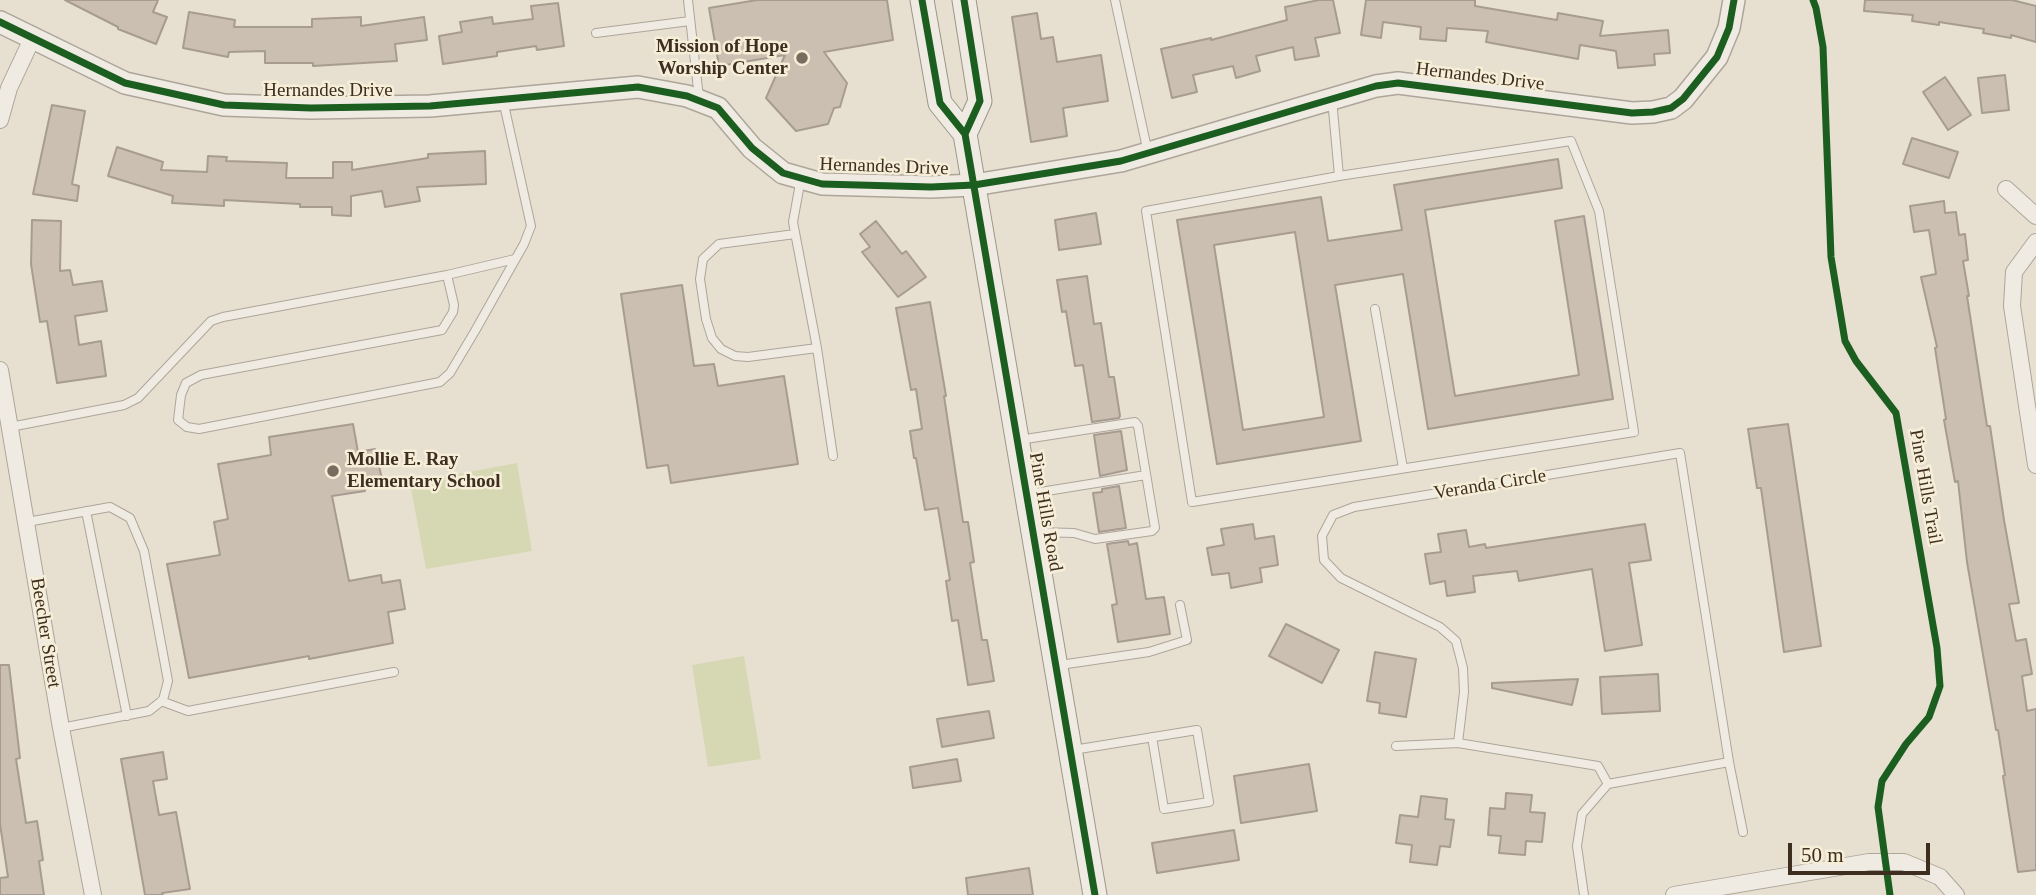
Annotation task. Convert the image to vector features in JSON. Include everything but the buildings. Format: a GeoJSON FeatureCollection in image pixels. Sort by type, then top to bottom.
{"type":"FeatureCollection","features":[{"type":"Feature","properties":{"kind":"main road","name":"Pine Hills Road"},"geometry":{"type":"LineString","coordinates":[[922,0],[940,103],[965,134],[1094,895]]}},
{"type":"Feature","properties":{"kind":"main road"},"geometry":{"type":"LineString","coordinates":[[964,0],[980,101],[965,134]]}},
{"type":"Feature","properties":{"kind":"street","name":"Hernandes Drive"},"geometry":{"type":"LineString","coordinates":[[0,22],[125,83],[224,105],[311,108],[430,106],[638,87],[687,96],[718,108],[752,148],[783,173],[822,184],[932,187],[974,185],[1121,161],[1376,86],[1398,83],[1632,113],[1671,108],[1683,99],[1717,57],[1729,28],[1734,0]]}},
{"type":"Feature","properties":{"kind":"street"},"geometry":{"type":"LineString","coordinates":[[0,120],[9,88],[32,39]]}},
{"type":"Feature","properties":{"kind":"street"},"geometry":{"type":"LineString","coordinates":[[2006,189],[2036,216]]}},
{"type":"Feature","properties":{"kind":"street"},"geometry":{"type":"LineString","coordinates":[[2036,242],[2014,272],[2012,306],[2036,465]]}},
{"type":"Feature","properties":{"kind":"street","name":"Beecher Street"},"geometry":{"type":"LineString","coordinates":[[0,370],[61,728],[93,895]]}},
{"type":"Feature","properties":{"kind":"street"},"geometry":{"type":"LineString","coordinates":[[1674,895],[1869,862],[1904,862],[1940,877],[1956,895]]}},
{"type":"Feature","properties":{"kind":"lane"},"geometry":{"type":"LineString","coordinates":[[688,0],[700,101]]}},
{"type":"Feature","properties":{"kind":"lane"},"geometry":{"type":"LineString","coordinates":[[1115,0],[1148,153]]}},
{"type":"Feature","properties":{"kind":"lane"},"geometry":{"type":"LineString","coordinates":[[596,33],[690,21]]}},
{"type":"Feature","properties":{"kind":"lane"},"geometry":{"type":"LineString","coordinates":[[1332,99],[1339,176]]}},
{"type":"Feature","properties":{"kind":"lane"},"geometry":{"type":"LineString","coordinates":[[447,275],[454,305],[453,312],[442,330],[201,375],[186,383],[181,395],[178,420],[187,428],[199,429],[440,382],[450,373],[531,226],[503,100]]}},
{"type":"Feature","properties":{"kind":"lane"},"geometry":{"type":"LineString","coordinates":[[1571,141],[1599,211],[1634,432],[1192,502],[1146,211],[1339,176],[1571,141]]}},
{"type":"Feature","properties":{"kind":"lane"},"geometry":{"type":"LineString","coordinates":[[802,178],[793,222],[817,348],[833,456]]}},
{"type":"Feature","properties":{"kind":"lane"},"geometry":{"type":"LineString","coordinates":[[795,234],[719,244],[703,259],[700,279],[706,319],[712,338],[721,349],[735,356],[748,357],[817,348]]}},
{"type":"Feature","properties":{"kind":"lane"},"geometry":{"type":"LineString","coordinates":[[10,427],[124,405],[138,398],[211,321],[223,317],[447,275],[515,259]]}},
{"type":"Feature","properties":{"kind":"lane"},"geometry":{"type":"LineString","coordinates":[[1375,309],[1404,468]]}},
{"type":"Feature","properties":{"kind":"lane"},"geometry":{"type":"LineString","coordinates":[[1017,441],[1135,422],[1155,528],[1152,531],[1095,539],[1074,533],[1032,531]]}},
{"type":"Feature","properties":{"kind":"lane","name":"Veranda Circle"},"geometry":{"type":"LineString","coordinates":[[1458,743],[1464,692],[1463,668],[1456,641],[1440,627],[1341,578],[1324,560],[1322,536],[1333,515],[1353,507],[1681,453],[1730,762]]}},
{"type":"Feature","properties":{"kind":"lane"},"geometry":{"type":"LineString","coordinates":[[1026,494],[1146,475]]}},
{"type":"Feature","properties":{"kind":"lane"},"geometry":{"type":"LineString","coordinates":[[27,522],[110,507],[130,518],[144,551],[168,681],[161,701],[149,710],[61,728]]}},
{"type":"Feature","properties":{"kind":"lane"},"geometry":{"type":"LineString","coordinates":[[86,512],[127,716]]}},
{"type":"Feature","properties":{"kind":"lane"},"geometry":{"type":"LineString","coordinates":[[1055,666],[1149,652],[1187,639],[1180,605]]}},
{"type":"Feature","properties":{"kind":"lane"},"geometry":{"type":"LineString","coordinates":[[161,701],[188,711],[394,672]]}},
{"type":"Feature","properties":{"kind":"lane"},"geometry":{"type":"LineString","coordinates":[[1070,750],[1152,737],[1197,730],[1209,802],[1164,809],[1152,737]]}},
{"type":"Feature","properties":{"kind":"lane"},"geometry":{"type":"LineString","coordinates":[[1396,746],[1458,743],[1598,766],[1608,784]]}},
{"type":"Feature","properties":{"kind":"lane"},"geometry":{"type":"LineString","coordinates":[[1584,895],[1577,846],[1582,814],[1608,784],[1730,762],[1743,832]]}},
{"type":"Feature","properties":{"kind":"green space"},"geometry":{"type":"Polygon","coordinates":[[[517,463],[532,551],[426,569],[410,483],[517,463]]]}},
{"type":"Feature","properties":{"kind":"green space"},"geometry":{"type":"Polygon","coordinates":[[[744,656],[761,759],[708,767],[692,665],[744,656]]]}},
{"type":"Feature","properties":{"kind":"cycle path"},"geometry":{"type":"LineString","coordinates":[[922,0],[940,103],[965,134],[1095,895]]}},
{"type":"Feature","properties":{"kind":"cycle path"},"geometry":{"type":"LineString","coordinates":[[964,0],[980,101],[965,134]]}},
{"type":"Feature","properties":{"kind":"cycle path"},"geometry":{"type":"LineString","coordinates":[[0,22],[125,83],[224,105],[311,108],[430,106],[638,87],[687,96],[718,108],[752,148],[783,173],[822,184],[931,187],[974,185],[1121,161],[1376,86],[1398,83],[1632,113],[1671,108],[1683,99],[1717,57],[1729,28],[1734,0]]}},
{"type":"Feature","properties":{"kind":"cycle path","name":"Pine Hills Trail"},"geometry":{"type":"LineString","coordinates":[[1813,0],[1823,47],[1831,257],[1845,341],[1856,361],[1896,413],[1937,648],[1940,686],[1929,717],[1906,744],[1882,781],[1878,807],[1890,895]]}},
{"type":"Feature","properties":{"kind":"place","name":"Mission of Hope Worship Center"},"geometry":{"type":"Point","coordinates":[802,58]}},
{"type":"Feature","properties":{"kind":"place","name":"Mollie E. Ray Elementary School"},"geometry":{"type":"Point","coordinates":[333,471]}}]}
